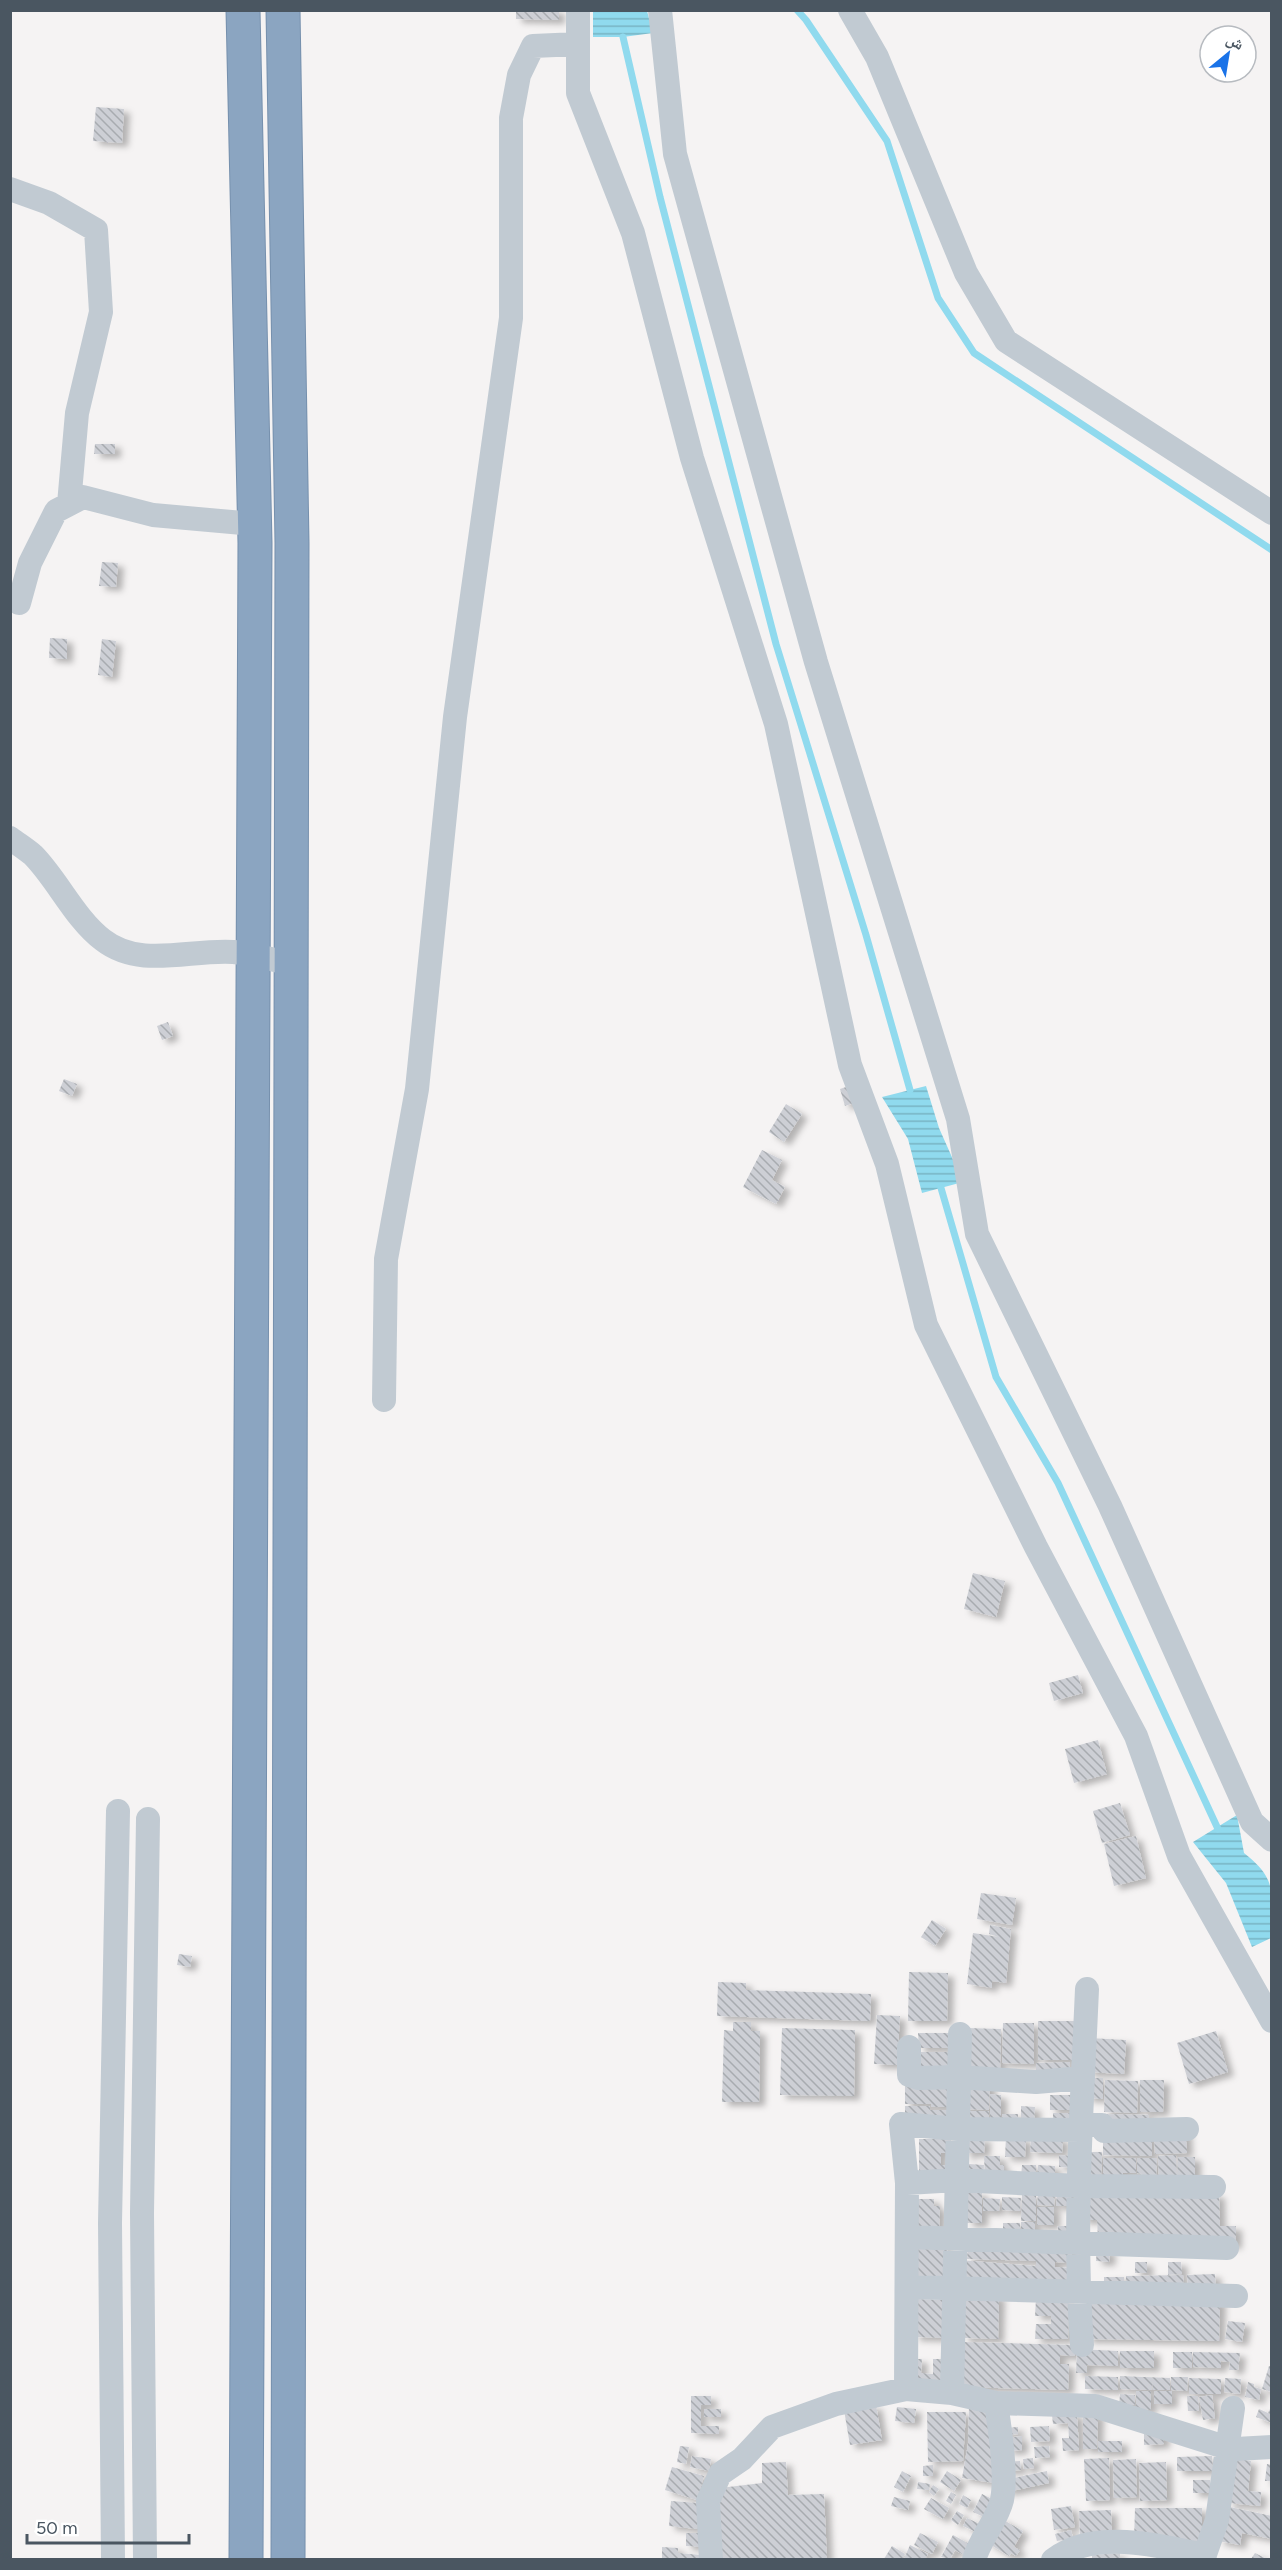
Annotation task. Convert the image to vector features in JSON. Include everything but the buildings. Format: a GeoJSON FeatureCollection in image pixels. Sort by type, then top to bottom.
{"type":"FeatureCollection","features":[{"type":"Feature","properties":{"kind":"highway"},"geometry":{"type":"LineString","coordinates":[[243,10],[254,524],[246,2559]]}},
{"type":"Feature","properties":{"kind":"highway"},"geometry":{"type":"LineString","coordinates":[[283,10],[292,543],[288,2559]]}},
{"type":"Feature","properties":{"kind":"street"},"geometry":{"type":"LineString","coordinates":[[578,10],[578,93],[633,233],[692,458],[776,724],[850,1065],[887,1164],[926,1325],[1036,1546],[1136,1736],[1179,1856],[1272,2021]]}},
{"type":"Feature","properties":{"kind":"street"},"geometry":{"type":"LineString","coordinates":[[660,10],[675,154],[816,662],[958,1119],[977,1234],[1110,1506],[1252,1822],[1272,1840]]}},
{"type":"Feature","properties":{"kind":"street"},"geometry":{"type":"LineString","coordinates":[[850,10],[877,57],[966,273],[1006,341],[1272,513]]}},
{"type":"Feature","properties":{"kind":"street"},"geometry":{"type":"LineString","coordinates":[[384,1400],[386,1258],[417,1089],[455,717],[510,318],[511,118],[519,75],[533,46],[578,44]]}},
{"type":"Feature","properties":{"kind":"street"},"geometry":{"type":"LineString","coordinates":[[10,189],[49,203],[96,230],[101,312],[77,413],[69,504]]}},
{"type":"Feature","properties":{"kind":"street"},"geometry":{"type":"LineString","coordinates":[[19,603],[30,563],[56,511],[83,497],[153,515],[254,524]]}},
{"type":"Feature","properties":{"kind":"street"},"geometry":{"type":"LineString","coordinates":[[10,838],[33,855],[74,908],[103,940],[126,952],[165,957],[197,952],[234,952],[291,964]]}},
{"type":"Feature","properties":{"kind":"street"},"geometry":{"type":"LineString","coordinates":[[112,2559],[110,2223],[118,1811]]}},
{"type":"Feature","properties":{"kind":"street"},"geometry":{"type":"LineString","coordinates":[[145,2559],[142,2213],[148,1819]]}},
{"type":"Feature","properties":{"kind":"street"},"geometry":{"type":"LineString","coordinates":[[1082,2345],[1078,2293],[1079,2186],[1087,1989]]}},
{"type":"Feature","properties":{"kind":"street"},"geometry":{"type":"LineString","coordinates":[[952,2393],[958,2129],[957,2077],[960,2034]]}},
{"type":"Feature","properties":{"kind":"street"},"geometry":{"type":"LineString","coordinates":[[909,2047],[909,2075],[919,2078],[957,2077],[1036,2082],[1083,2078]]}},
{"type":"Feature","properties":{"kind":"street"},"geometry":{"type":"LineString","coordinates":[[906,2389],[907,2183],[901,2124],[958,2129],[1082,2130]]}},
{"type":"Feature","properties":{"kind":"street"},"geometry":{"type":"LineString","coordinates":[[1082,2130],[1086,2125],[1102,2125],[1104,2131],[1187,2129]]}},
{"type":"Feature","properties":{"kind":"street"},"geometry":{"type":"LineString","coordinates":[[907,2183],[957,2180],[1079,2186],[1214,2187]]}},
{"type":"Feature","properties":{"kind":"street"},"geometry":{"type":"LineString","coordinates":[[907,2237],[1227,2248]]}},
{"type":"Feature","properties":{"kind":"street"},"geometry":{"type":"LineString","coordinates":[[906,2287],[1236,2296]]}},
{"type":"Feature","properties":{"kind":"street"},"geometry":{"type":"LineString","coordinates":[[711,2559],[708,2501],[720,2474],[742,2459],[772,2427],[836,2404],[906,2389],[952,2393],[996,2403],[1095,2406],[1236,2450],[1272,2447]]}},
{"type":"Feature","properties":{"kind":"street"},"geometry":{"type":"LineString","coordinates":[[974,2559],[978,2545],[1002,2501],[1001,2437],[996,2403]]}},
{"type":"Feature","properties":{"kind":"street"},"geometry":{"type":"LineString","coordinates":[[1053,2559],[1064,2551],[1111,2541],[1204,2557],[1216,2520],[1233,2408]]}},
{"type":"Feature","properties":{"kind":"water"},"geometry":{"type":"Polygon","coordinates":[[[593,11],[647,11],[653,33],[623,37],[593,37],[593,11]]]}},
{"type":"Feature","properties":{"kind":"water"},"geometry":{"type":"Polygon","coordinates":[[[926,1086],[939,1128],[963,1182],[922,1193],[908,1139],[882,1097],[926,1086]]]}},
{"type":"Feature","properties":{"kind":"water"},"geometry":{"type":"Polygon","coordinates":[[[1237,1815],[1244,1853],[1263,1872],[1271,1890],[1271,1938],[1252,1947],[1226,1883],[1193,1842],[1237,1815]]]}},
{"type":"Feature","properties":{"kind":"waterway"},"geometry":{"type":"LineString","coordinates":[[797,10],[887,141],[938,298],[974,353],[1272,550]]}},
{"type":"Feature","properties":{"kind":"waterway"},"geometry":{"type":"LineString","coordinates":[[623,37],[660,197],[776,644],[866,935],[910,1090]]}},
{"type":"Feature","properties":{"kind":"waterway"},"geometry":{"type":"LineString","coordinates":[[941,1188],[996,1377],[1058,1483],[1218,1829]]}}]}
